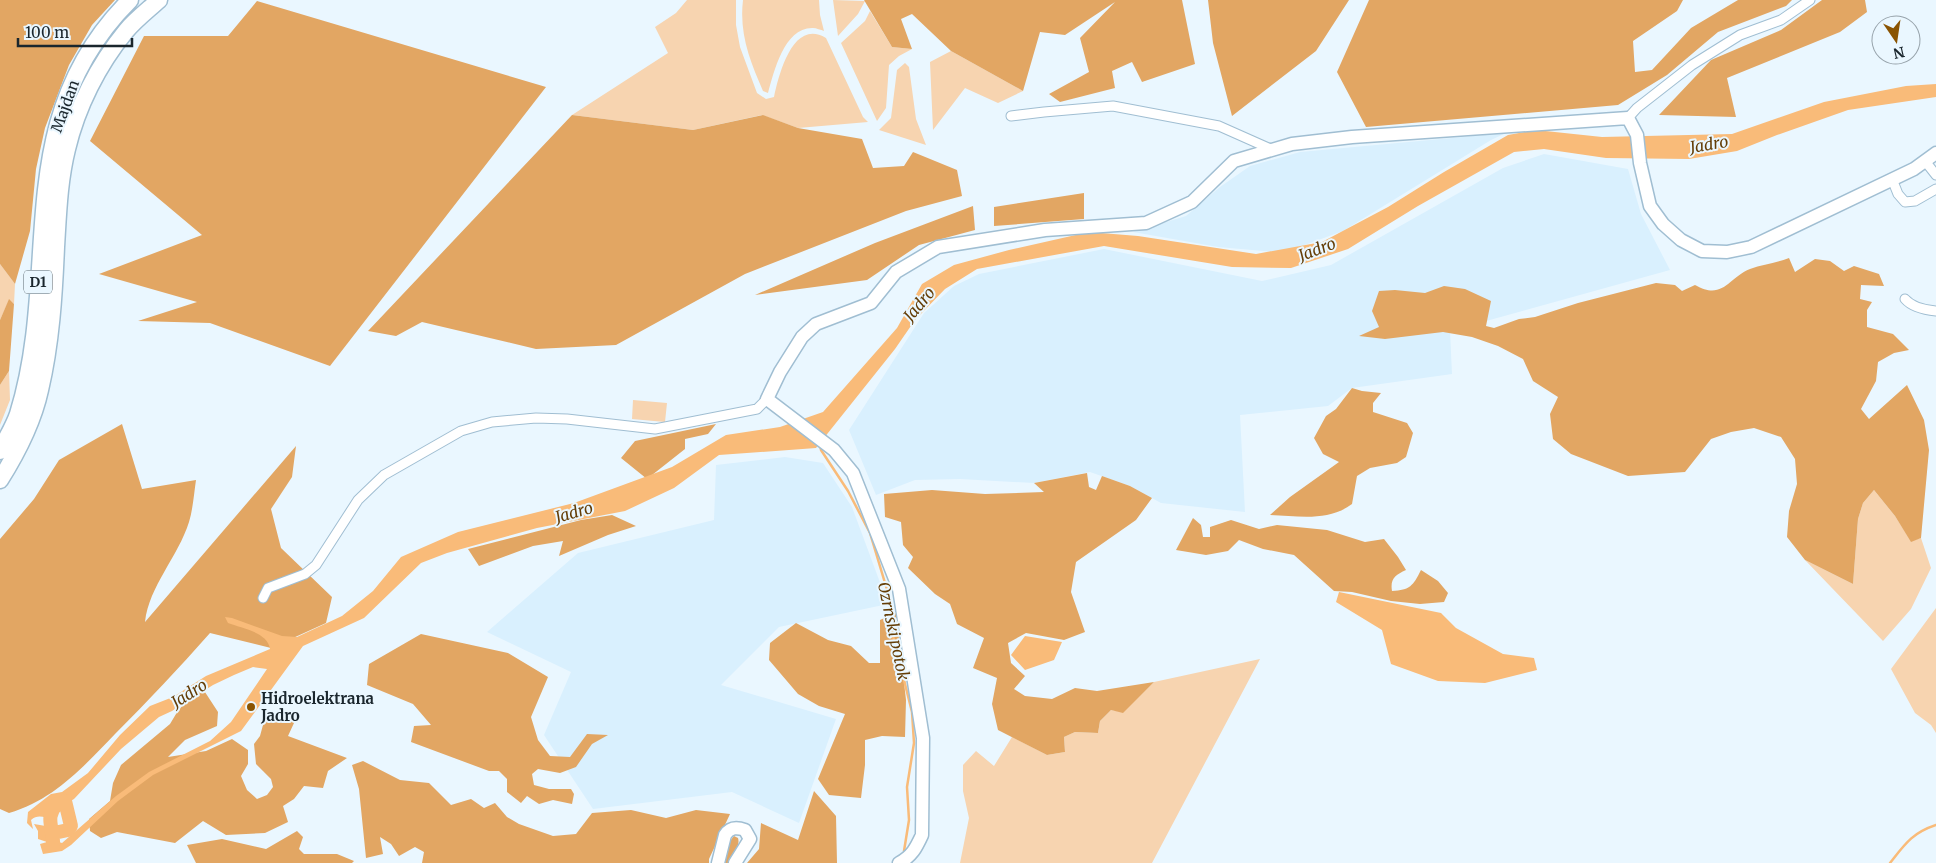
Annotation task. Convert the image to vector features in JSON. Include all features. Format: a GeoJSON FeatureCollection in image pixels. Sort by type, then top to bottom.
{"type":"FeatureCollection","features":[{"type":"Feature","properties":{"kind":"highway","name":"Majdan"},"geometry":{"type":"LineString","coordinates":[[54,177],[54,137],[66,98],[80,68],[96,42],[115,15],[130,0]]}},
{"type":"Feature","properties":{"kind":"highway","name":"Majdan"},"geometry":{"type":"LineString","coordinates":[[54,177],[91,85],[126,30],[159,0]]}},
{"type":"Feature","properties":{"kind":"highway","name":"D1"},"geometry":{"type":"LineString","coordinates":[[0,480],[27,428],[32,390],[33,342],[54,177]]}},
{"type":"Feature","properties":{"kind":"highway","name":"D1"},"geometry":{"type":"LineString","coordinates":[[0,451],[32,390]]}},
{"type":"Feature","properties":{"kind":"street"},"geometry":{"type":"LineString","coordinates":[[263,598],[268,588],[306,574],[316,565],[358,500],[384,475],[461,431],[492,422],[536,418],[567,419],[655,429],[756,409],[767,400],[780,372],[797,344],[816,324],[871,303],[896,272],[938,247],[1045,230],[1146,223],[1192,202],[1234,161],[1292,144],[1352,137],[1628,118],[1637,108],[1692,64],[1740,35],[1781,20],[1810,0]]}},
{"type":"Feature","properties":{"kind":"street"},"geometry":{"type":"LineString","coordinates":[[1011,116],[1113,106],[1219,126],[1273,150]]}},
{"type":"Feature","properties":{"kind":"street"},"geometry":{"type":"LineString","coordinates":[[1628,118],[1637,135],[1640,163],[1650,206],[1663,224],[1681,240],[1702,251],[1727,252],[1751,246],[1914,169],[1936,153]]}},
{"type":"Feature","properties":{"kind":"street"},"geometry":{"type":"LineString","coordinates":[[1925,161],[1936,175]]}},
{"type":"Feature","properties":{"kind":"street"},"geometry":{"type":"LineString","coordinates":[[1892,179],[1898,194],[1906,202],[1914,201],[1936,189]]}},
{"type":"Feature","properties":{"kind":"street"},"geometry":{"type":"LineString","coordinates":[[1905,299],[1910,304],[1936,311]]}},
{"type":"Feature","properties":{"kind":"street"},"geometry":{"type":"LineString","coordinates":[[767,400],[785,411],[834,450],[853,473],[899,589],[922,729],[922,835],[916,849],[909,858],[899,863]]}},
{"type":"Feature","properties":{"kind":"street"},"geometry":{"type":"LineString","coordinates":[[718,863],[725,835],[728,831],[735,828],[745,830],[750,836],[750,840],[735,863]]}},
{"type":"Feature","properties":{"kind":"shaded area"},"geometry":{"type":"Polygon","coordinates":[[[0,0],[115,0],[92,25],[69,65],[45,128],[36,169],[30,231],[15,284],[0,264],[0,0]]]}},
{"type":"Feature","properties":{"kind":"shaded area"},"geometry":{"type":"Polygon","coordinates":[[[687,0],[736,0],[736,25],[740,47],[757,93],[766,99],[774,97],[784,63],[796,42],[805,36],[814,34],[826,38],[863,117],[868,122],[798,128],[762,115],[693,130],[572,115],[668,53],[655,27],[676,13],[687,0]]]}},
{"type":"Feature","properties":{"kind":"shaded area"},"geometry":{"type":"Polygon","coordinates":[[[743,0],[819,0],[824,31],[813,28],[803,30],[795,35],[782,52],[768,93],[763,91],[744,36],[743,0]]]}},
{"type":"Feature","properties":{"kind":"shaded area"},"geometry":{"type":"Polygon","coordinates":[[[833,0],[865,1],[858,14],[838,36],[833,0]]]}},
{"type":"Feature","properties":{"kind":"shaded area"},"geometry":{"type":"Polygon","coordinates":[[[864,0],[1182,0],[1195,64],[1142,82],[1132,62],[1112,71],[1115,88],[1060,102],[1049,94],[1089,72],[1080,38],[1115,2],[1065,35],[1040,32],[1023,91],[951,51],[912,14],[901,19],[912,49],[892,47],[864,0]]]}},
{"type":"Feature","properties":{"kind":"shaded area"},"geometry":{"type":"Polygon","coordinates":[[[1208,0],[1349,0],[1316,51],[1232,116],[1213,43],[1208,0]]]}},
{"type":"Feature","properties":{"kind":"shaded area"},"geometry":{"type":"Polygon","coordinates":[[[1369,0],[1683,0],[1677,11],[1633,41],[1635,72],[1652,70],[1691,28],[1738,0],[1792,0],[1786,6],[1718,32],[1667,75],[1618,105],[1366,127],[1337,72],[1369,0]]]}},
{"type":"Feature","properties":{"kind":"shaded area"},"geometry":{"type":"Polygon","coordinates":[[[1822,0],[1865,0],[1867,12],[1840,32],[1727,78],[1736,117],[1659,115],[1711,60],[1781,30],[1822,0]]]}},
{"type":"Feature","properties":{"kind":"shaded area"},"geometry":{"type":"Polygon","coordinates":[[[257,1],[546,87],[330,366],[210,323],[138,321],[197,302],[99,274],[202,235],[90,141],[144,36],[228,36],[257,1]]]}},
{"type":"Feature","properties":{"kind":"shaded area"},"geometry":{"type":"Polygon","coordinates":[[[870,11],[892,47],[912,49],[899,56],[889,65],[886,108],[877,121],[841,43],[865,21],[870,11]]]}},
{"type":"Feature","properties":{"kind":"shaded area"},"geometry":{"type":"Polygon","coordinates":[[[951,51],[1023,91],[998,103],[965,88],[933,130],[930,62],[951,51]]]}},
{"type":"Feature","properties":{"kind":"shaded area"},"geometry":{"type":"Polygon","coordinates":[[[905,63],[909,67],[916,119],[926,145],[879,130],[891,118],[897,70],[905,63]]]}},
{"type":"Feature","properties":{"kind":"shaded area"},"geometry":{"type":"Polygon","coordinates":[[[572,115],[693,130],[763,115],[798,128],[862,139],[873,168],[904,166],[913,152],[957,170],[962,196],[906,211],[745,274],[616,345],[536,349],[422,322],[396,336],[368,331],[572,115]]]}},
{"type":"Feature","properties":{"kind":"shaded area"},"geometry":{"type":"Polygon","coordinates":[[[1506,133],[1491,140],[1343,231],[1302,246],[1275,252],[1218,247],[1133,232],[1186,216],[1220,187],[1250,166],[1300,152],[1506,133]]]}},
{"type":"Feature","properties":{"kind":"shaded area"},"geometry":{"type":"Polygon","coordinates":[[[1544,154],[1628,169],[1641,214],[1670,270],[1450,331],[1452,374],[1352,388],[1328,406],[1240,415],[1245,512],[1161,503],[1130,486],[1090,472],[1034,483],[960,479],[915,480],[876,495],[849,430],[924,313],[954,286],[979,274],[1104,249],[1262,281],[1331,265],[1503,168],[1544,154]]]}},
{"type":"Feature","properties":{"kind":"shaded area"},"geometry":{"type":"Polygon","coordinates":[[[1084,193],[1084,219],[994,226],[994,207],[1084,193]]]}},
{"type":"Feature","properties":{"kind":"shaded area"},"geometry":{"type":"Polygon","coordinates":[[[973,206],[975,230],[919,245],[867,280],[755,295],[875,243],[973,206]]]}},
{"type":"Feature","properties":{"kind":"shaded area"},"geometry":{"type":"Polygon","coordinates":[[[1789,258],[1795,272],[1815,259],[1830,261],[1844,271],[1854,266],[1879,274],[1884,286],[1861,285],[1860,299],[1872,302],[1867,310],[1867,327],[1893,334],[1909,350],[1894,353],[1878,362],[1876,381],[1861,409],[1869,419],[1907,385],[1924,420],[1929,450],[1921,538],[1911,542],[1895,516],[1874,490],[1863,503],[1858,519],[1853,584],[1805,560],[1787,537],[1789,511],[1797,484],[1795,459],[1781,437],[1754,428],[1731,432],[1711,439],[1685,472],[1628,476],[1571,454],[1553,439],[1550,414],[1558,397],[1533,381],[1523,359],[1498,346],[1472,337],[1443,332],[1385,339],[1359,336],[1379,327],[1372,311],[1379,291],[1395,290],[1425,293],[1444,286],[1465,289],[1491,301],[1486,326],[1494,328],[1519,319],[1535,317],[1578,303],[1656,283],[1675,285],[1682,291],[1695,285],[1712,291],[1725,286],[1750,269],[1789,258]]]}},
{"type":"Feature","properties":{"kind":"shaded area"},"geometry":{"type":"Polygon","coordinates":[[[0,264],[15,284],[14,304],[9,300],[0,320],[0,264]]]}},
{"type":"Feature","properties":{"kind":"shaded area"},"geometry":{"type":"Polygon","coordinates":[[[9,299],[14,304],[9,371],[0,385],[0,320],[9,299]]]}},
{"type":"Feature","properties":{"kind":"shaded area"},"geometry":{"type":"Polygon","coordinates":[[[9,371],[10,400],[0,425],[0,385],[9,371]]]}},
{"type":"Feature","properties":{"kind":"shaded area"},"geometry":{"type":"Polygon","coordinates":[[[1352,388],[1381,393],[1373,403],[1373,412],[1407,423],[1413,433],[1406,457],[1397,463],[1370,468],[1357,476],[1352,504],[1343,510],[1313,517],[1270,515],[1290,497],[1339,462],[1323,454],[1314,438],[1326,416],[1336,409],[1352,388]]]}},
{"type":"Feature","properties":{"kind":"shaded area"},"geometry":{"type":"Polygon","coordinates":[[[633,400],[667,403],[665,422],[632,419],[633,400]]]}},
{"type":"Feature","properties":{"kind":"shaded area"},"geometry":{"type":"Polygon","coordinates":[[[122,424],[142,489],[196,480],[189,522],[152,596],[145,622],[296,446],[292,477],[271,509],[281,548],[332,597],[326,623],[271,648],[210,633],[151,697],[67,781],[40,800],[9,813],[0,809],[0,539],[34,499],[59,460],[122,424]]]}},
{"type":"Feature","properties":{"kind":"shaded area"},"geometry":{"type":"Polygon","coordinates":[[[716,424],[708,434],[685,439],[685,449],[647,479],[621,458],[635,441],[716,424]]]}},
{"type":"Feature","properties":{"kind":"shaded area"},"geometry":{"type":"Polygon","coordinates":[[[785,457],[823,463],[852,507],[888,604],[779,627],[721,685],[836,719],[799,823],[732,792],[593,809],[544,735],[571,672],[487,632],[578,553],[714,520],[716,465],[785,457]]]}},
{"type":"Feature","properties":{"kind":"shaded area"},"geometry":{"type":"Polygon","coordinates":[[[1087,473],[1089,487],[1096,490],[1102,476],[1130,486],[1152,498],[1136,520],[1076,562],[1071,592],[1085,632],[1064,640],[1026,633],[1008,643],[1011,663],[1025,676],[1014,689],[1025,696],[1052,699],[1075,688],[1097,691],[1154,682],[1123,713],[1111,710],[1100,721],[1098,733],[1075,732],[1064,737],[1065,752],[1047,755],[998,730],[992,704],[997,678],[973,668],[984,638],[957,624],[950,604],[935,594],[908,568],[913,557],[903,545],[901,522],[885,517],[884,494],[932,490],[985,494],[1044,492],[1034,483],[1087,473]]]}},
{"type":"Feature","properties":{"kind":"shaded area"},"geometry":{"type":"Polygon","coordinates":[[[1874,490],[1895,516],[1911,541],[1921,538],[1931,568],[1911,609],[1883,641],[1805,560],[1853,584],[1858,519],[1863,503],[1874,490]]]}},
{"type":"Feature","properties":{"kind":"shaded area"},"geometry":{"type":"Polygon","coordinates":[[[612,515],[636,526],[608,535],[559,556],[563,541],[533,546],[479,566],[468,549],[581,520],[612,515]]]}},
{"type":"Feature","properties":{"kind":"shaded area"},"geometry":{"type":"Polygon","coordinates":[[[1193,518],[1201,525],[1203,537],[1210,537],[1210,527],[1231,520],[1259,529],[1277,525],[1327,530],[1365,542],[1384,539],[1406,570],[1394,578],[1392,591],[1403,590],[1410,586],[1416,580],[1421,570],[1438,581],[1448,593],[1444,602],[1420,604],[1391,601],[1352,592],[1334,591],[1294,555],[1263,549],[1239,540],[1228,551],[1206,555],[1176,550],[1193,518]]]}},
{"type":"Feature","properties":{"kind":"shaded area"},"geometry":{"type":"Polygon","coordinates":[[[1936,608],[1936,733],[1931,725],[1915,713],[1891,669],[1936,608]]]}},
{"type":"Feature","properties":{"kind":"shaded area"},"geometry":{"type":"Polygon","coordinates":[[[896,613],[906,700],[905,737],[882,736],[865,740],[865,765],[861,798],[829,795],[818,779],[845,714],[819,706],[798,694],[769,660],[770,643],[796,623],[828,640],[851,646],[869,663],[880,663],[880,620],[896,613]]]}},
{"type":"Feature","properties":{"kind":"shaded area"},"geometry":{"type":"Polygon","coordinates":[[[421,634],[508,653],[548,677],[531,717],[538,740],[550,756],[570,757],[587,734],[608,735],[592,744],[576,767],[560,773],[538,769],[532,774],[534,785],[549,789],[571,789],[574,794],[572,804],[553,800],[539,804],[527,796],[521,803],[507,792],[507,779],[499,771],[489,771],[411,742],[414,726],[431,725],[413,704],[367,685],[369,664],[421,634]]]}},
{"type":"Feature","properties":{"kind":"shaded area"},"geometry":{"type":"Polygon","coordinates":[[[1260,659],[1152,863],[960,863],[969,818],[963,791],[963,765],[976,751],[994,766],[1012,737],[1047,755],[1065,752],[1064,737],[1075,732],[1098,733],[1100,721],[1111,710],[1123,712],[1154,682],[1260,659]]]}},
{"type":"Feature","properties":{"kind":"shaded area"},"geometry":{"type":"Polygon","coordinates":[[[203,689],[218,712],[217,726],[185,740],[168,757],[206,751],[232,739],[248,750],[248,764],[241,776],[247,790],[257,799],[267,795],[273,787],[271,779],[256,764],[254,744],[260,736],[266,714],[278,712],[288,716],[294,723],[288,736],[347,758],[328,771],[323,788],[304,786],[294,799],[283,806],[288,822],[265,833],[226,835],[203,821],[175,843],[117,832],[101,838],[90,831],[89,819],[110,801],[113,783],[121,765],[170,724],[179,709],[203,689]]]}},
{"type":"Feature","properties":{"kind":"shaded area"},"geometry":{"type":"Polygon","coordinates":[[[363,761],[400,780],[429,783],[451,805],[471,799],[484,808],[495,803],[507,817],[519,824],[553,836],[576,834],[592,813],[631,810],[666,818],[696,810],[730,814],[709,859],[709,863],[422,863],[424,852],[415,847],[399,856],[391,844],[380,837],[383,854],[366,858],[359,789],[352,765],[363,761]]]}},
{"type":"Feature","properties":{"kind":"shaded area"},"geometry":{"type":"Polygon","coordinates":[[[814,791],[836,816],[837,863],[747,863],[759,849],[761,823],[798,840],[814,791]]]}},
{"type":"Feature","properties":{"kind":"shaded area"},"geometry":{"type":"Polygon","coordinates":[[[297,831],[303,837],[299,849],[304,854],[337,854],[354,861],[352,863],[196,863],[187,845],[222,839],[266,849],[297,831]]]}},
{"type":"Feature","properties":{"kind":"shaded area"},"geometry":{"type":"Polygon","coordinates":[[[734,836],[738,838],[739,842],[737,848],[728,863],[725,863],[730,841],[734,836]]]}},
{"type":"Feature","properties":{"kind":"water","name":"Jadro"},"geometry":{"type":"Polygon","coordinates":[[[1936,84],[1936,97],[1848,110],[1737,151],[1689,159],[1606,158],[1544,149],[1514,152],[1418,206],[1348,249],[1291,268],[1232,267],[1104,246],[977,269],[945,289],[915,320],[895,349],[816,448],[719,455],[674,488],[625,511],[537,528],[447,553],[421,563],[364,618],[303,646],[241,731],[153,775],[118,801],[71,845],[62,851],[43,854],[40,844],[47,842],[38,839],[38,831],[34,824],[57,828],[63,832],[56,838],[62,843],[116,796],[149,772],[210,741],[231,722],[267,669],[253,667],[234,675],[213,685],[159,717],[121,749],[74,799],[53,811],[53,820],[36,817],[31,820],[33,829],[27,823],[28,812],[51,794],[62,792],[88,773],[120,735],[150,706],[173,697],[206,676],[270,649],[264,638],[228,623],[225,617],[282,636],[297,637],[342,616],[373,591],[401,557],[458,532],[574,503],[672,467],[726,435],[780,427],[823,412],[897,328],[922,284],[954,265],[1009,250],[1089,232],[1138,236],[1256,254],[1322,242],[1388,207],[1508,135],[1536,130],[1602,137],[1732,134],[1824,102],[1906,86],[1936,84]]]}},
{"type":"Feature","properties":{"kind":"water"},"geometry":{"type":"Polygon","coordinates":[[[1339,592],[1441,613],[1456,628],[1503,654],[1534,658],[1537,670],[1485,683],[1438,681],[1391,664],[1382,630],[1336,602],[1339,592]]]}},
{"type":"Feature","properties":{"kind":"water"},"geometry":{"type":"Polygon","coordinates":[[[1025,636],[1062,642],[1054,660],[1025,670],[1011,655],[1025,636]]]}},
{"type":"Feature","properties":{"kind":"waterway","name":"Ozrnski potok"},"geometry":{"type":"LineString","coordinates":[[820,445],[821,450],[848,491],[870,533],[888,593],[892,632],[912,712],[914,743],[907,787],[909,820],[904,851]]}},
{"type":"Feature","properties":{"kind":"waterway"},"geometry":{"type":"LineString","coordinates":[[54,833],[68,830],[71,826],[65,801]]}},
{"type":"Feature","properties":{"kind":"waterway","name":"Jadro"},"geometry":{"type":"LineString","coordinates":[[53,845],[50,819],[53,809],[57,804]]}},
{"type":"Feature","properties":{"kind":"waterway"},"geometry":{"type":"LineString","coordinates":[[1890,863],[1915,836],[1936,825]]}},
{"type":"Feature","properties":{"kind":"place","name":"Hidroelektrana Jadro"},"geometry":{"type":"Point","coordinates":[251,707]}}]}
